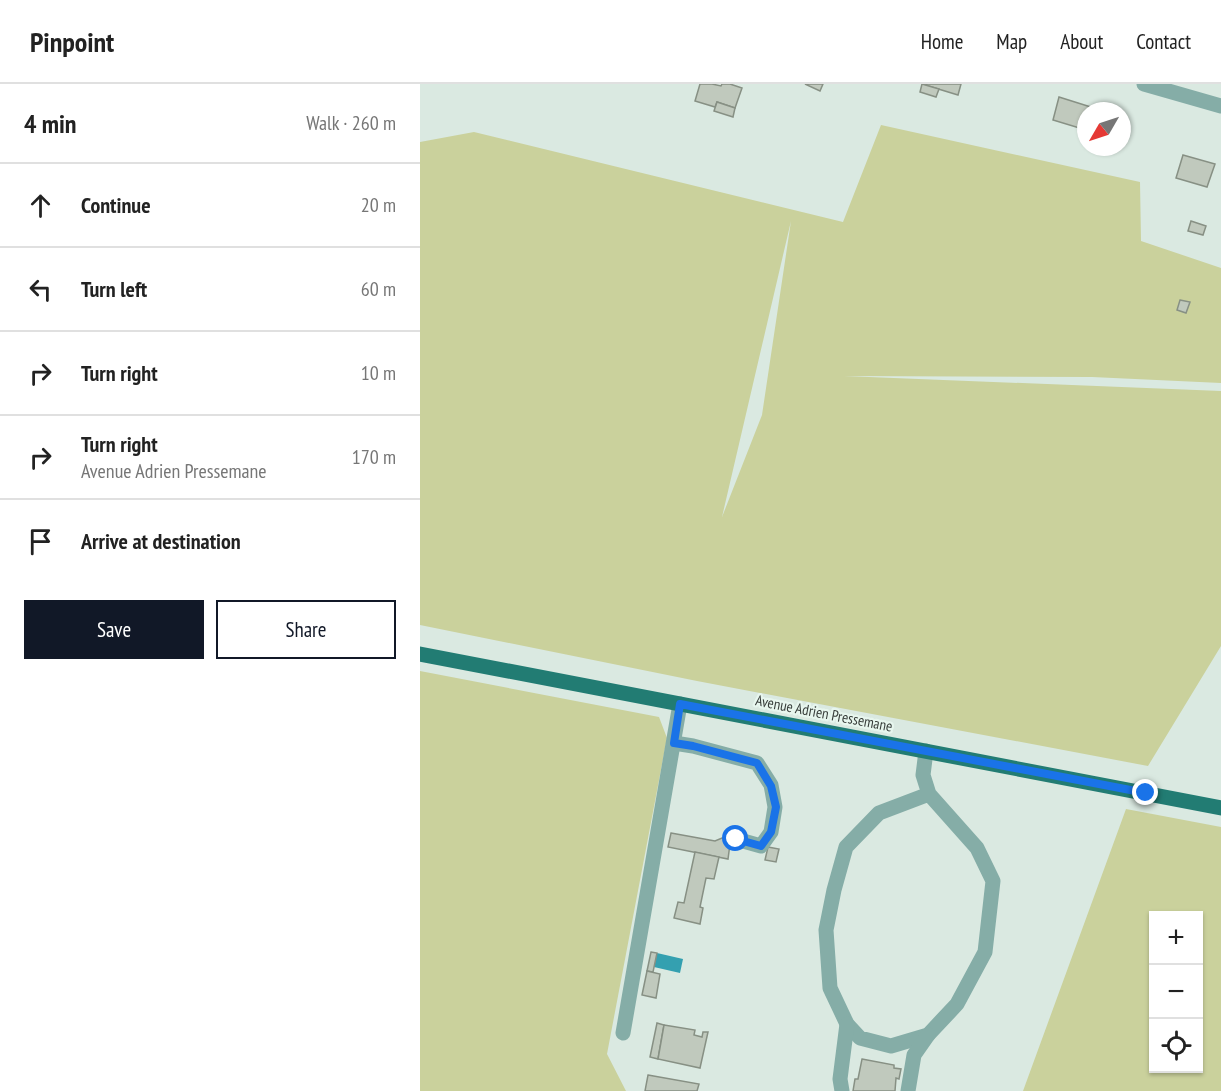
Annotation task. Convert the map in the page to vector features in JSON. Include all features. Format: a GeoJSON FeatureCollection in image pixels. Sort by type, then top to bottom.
{"type":"FeatureCollection","features":[{"type":"Feature","properties":{"kind":"main road","name":"Avenue Adrien Pressemane"},"geometry":{"type":"LineString","coordinates":[[420,654],[1221,808]]}},
{"type":"Feature","properties":{"kind":"street"},"geometry":{"type":"LineString","coordinates":[[1144,84],[1221,106]]}},
{"type":"Feature","properties":{"kind":"street"},"geometry":{"type":"LineString","coordinates":[[623,1033],[680,704]]}},
{"type":"Feature","properties":{"kind":"street"},"geometry":{"type":"LineString","coordinates":[[674,743],[757,763],[771,786],[776,807],[771,832],[761,846],[736,839]]}},
{"type":"Feature","properties":{"kind":"street"},"geometry":{"type":"LineString","coordinates":[[908,1091],[914,1055],[928,1035],[957,1004],[985,952],[993,881],[976,848],[929,794],[923,776],[926,751]]}},
{"type":"Feature","properties":{"kind":"street"},"geometry":{"type":"LineString","coordinates":[[928,1035],[891,1046],[860,1038],[847,1024],[830,988],[826,930],[846,848],[879,813],[929,794]]}},
{"type":"Feature","properties":{"kind":"street"},"geometry":{"type":"LineString","coordinates":[[842,1091],[840,1079],[847,1024]]}},
{"type":"Feature","properties":{"kind":"green space"},"geometry":{"type":"Polygon","coordinates":[[[881,125],[1140,182],[1141,241],[1221,268],[1221,383],[1092,377],[844,376],[1221,391],[1221,646],[1148,766],[697,681],[420,625],[420,142],[474,132],[843,222],[881,125]],[[791,221],[722,517],[762,415],[791,221]]]}},
{"type":"Feature","properties":{"kind":"green space"},"geometry":{"type":"Polygon","coordinates":[[[420,671],[659,717],[667,738],[607,1054],[626,1091],[420,1091],[420,671]]]}},
{"type":"Feature","properties":{"kind":"green space"},"geometry":{"type":"Polygon","coordinates":[[[1126,809],[1221,827],[1221,1091],[1023,1091],[1126,809]]]}},
{"type":"Feature","properties":{"kind":"water"},"geometry":{"type":"Polygon","coordinates":[[[657,953],[683,959],[680,973],[654,967],[657,953]]]}},
{"type":"Feature","properties":{"kind":"building"},"geometry":{"type":"Polygon","coordinates":[[[700,84],[721,86],[730,84],[742,88],[735,108],[717,102],[715,107],[695,101],[700,84]]]}},
{"type":"Feature","properties":{"kind":"building"},"geometry":{"type":"Polygon","coordinates":[[[805,84],[823,84],[820,91],[805,84]]]}},
{"type":"Feature","properties":{"kind":"building"},"geometry":{"type":"Polygon","coordinates":[[[922,84],[961,84],[958,95],[922,84]]]}},
{"type":"Feature","properties":{"kind":"building"},"geometry":{"type":"Polygon","coordinates":[[[922,84],[939,89],[936,97],[920,92],[922,84]]]}},
{"type":"Feature","properties":{"kind":"building"},"geometry":{"type":"Polygon","coordinates":[[[1059,97],[1077,103],[1077,127],[1053,120],[1059,97]]]}},
{"type":"Feature","properties":{"kind":"building"},"geometry":{"type":"Polygon","coordinates":[[[717,102],[735,108],[733,117],[714,111],[717,102]]]}},
{"type":"Feature","properties":{"kind":"building"},"geometry":{"type":"Polygon","coordinates":[[[1183,155],[1215,164],[1207,187],[1176,178],[1183,155]]]}},
{"type":"Feature","properties":{"kind":"building"},"geometry":{"type":"Polygon","coordinates":[[[1191,221],[1206,226],[1203,235],[1188,231],[1191,221]]]}},
{"type":"Feature","properties":{"kind":"building"},"geometry":{"type":"Polygon","coordinates":[[[1180,300],[1190,302],[1186,313],[1177,310],[1180,300]]]}},
{"type":"Feature","properties":{"kind":"building"},"geometry":{"type":"Polygon","coordinates":[[[671,833],[715,841],[722,838],[727,839],[730,844],[728,859],[668,847],[671,833]]]}},
{"type":"Feature","properties":{"kind":"building"},"geometry":{"type":"Polygon","coordinates":[[[768,847],[779,849],[776,862],[765,860],[768,847]]]}},
{"type":"Feature","properties":{"kind":"building"},"geometry":{"type":"Polygon","coordinates":[[[695,852],[719,857],[714,879],[706,878],[700,907],[703,908],[700,924],[674,918],[678,902],[684,903],[695,852]]]}},
{"type":"Feature","properties":{"kind":"building"},"geometry":{"type":"Polygon","coordinates":[[[651,952],[657,953],[653,972],[647,971],[651,952]]]}},
{"type":"Feature","properties":{"kind":"building"},"geometry":{"type":"Polygon","coordinates":[[[647,971],[660,974],[656,998],[642,995],[647,971]]]}},
{"type":"Feature","properties":{"kind":"building"},"geometry":{"type":"Polygon","coordinates":[[[657,1023],[664,1025],[658,1059],[650,1057],[657,1023]]]}},
{"type":"Feature","properties":{"kind":"building"},"geometry":{"type":"Polygon","coordinates":[[[664,1025],[695,1030],[694,1035],[702,1037],[703,1032],[708,1032],[700,1068],[658,1059],[664,1025]]]}},
{"type":"Feature","properties":{"kind":"building"},"geometry":{"type":"Polygon","coordinates":[[[862,1059],[894,1065],[894,1068],[901,1069],[899,1079],[896,1078],[895,1091],[853,1091],[862,1059]]]}},
{"type":"Feature","properties":{"kind":"building"},"geometry":{"type":"Polygon","coordinates":[[[648,1075],[699,1084],[697,1091],[645,1091],[648,1075]]]}},
{"type":"Feature","properties":{"kind":"route"},"geometry":{"type":"LineString","coordinates":[[736,839],[761,846],[771,832],[776,807],[771,786],[757,763],[674,743],[680,704],[1146,793]]}}]}
